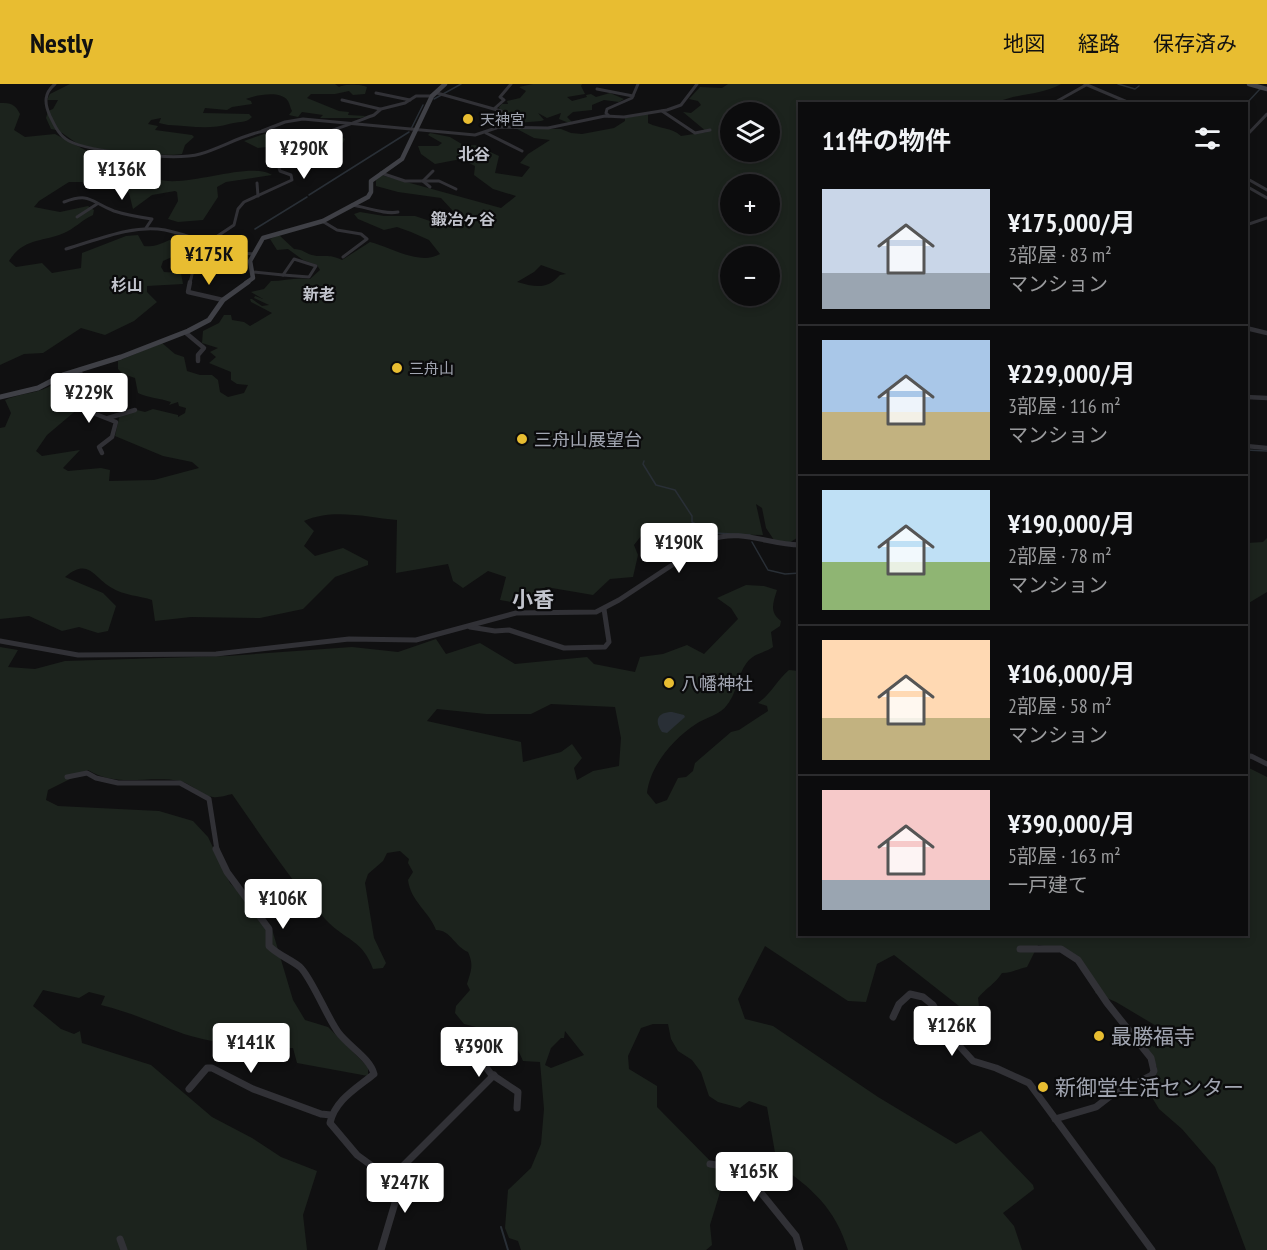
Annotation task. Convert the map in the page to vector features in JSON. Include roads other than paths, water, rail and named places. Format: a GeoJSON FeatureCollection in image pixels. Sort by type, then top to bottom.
{"type":"FeatureCollection","features":[{"type":"Feature","properties":{"kind":"street"},"geometry":{"type":"LineString","coordinates":[[55,84],[48,90],[45,105],[59,133],[67,140],[97,149],[178,157],[204,153],[285,122],[303,119],[475,135],[499,127],[549,128],[609,116],[624,117],[662,111],[681,105],[697,84]]}},
{"type":"Feature","properties":{"kind":"street"},"geometry":{"type":"LineString","coordinates":[[0,397],[38,388],[79,370],[186,333],[214,315],[223,300],[254,278],[249,266],[260,242],[267,236],[322,221],[368,197],[371,192],[371,181],[402,159],[415,131],[445,84]]}},
{"type":"Feature","properties":{"kind":"street"},"geometry":{"type":"LineString","coordinates":[[495,108],[504,100],[500,97],[511,84]]}},
{"type":"Feature","properties":{"kind":"street"},"geometry":{"type":"LineString","coordinates":[[609,116],[606,113],[607,109],[633,96],[638,84]]}},
{"type":"Feature","properties":{"kind":"street"},"geometry":{"type":"LineString","coordinates":[[1056,102],[1064,98],[1071,89],[1086,84],[1127,102]]}},
{"type":"Feature","properties":{"kind":"street"},"geometry":{"type":"LineString","coordinates":[[1249,84],[1267,89]]}},
{"type":"Feature","properties":{"kind":"street"},"geometry":{"type":"LineString","coordinates":[[597,89],[633,96]]}},
{"type":"Feature","properties":{"kind":"street"},"geometry":{"type":"LineString","coordinates":[[376,93],[410,100]]}},
{"type":"Feature","properties":{"kind":"street"},"geometry":{"type":"LineString","coordinates":[[223,300],[188,292],[198,249],[205,242],[234,225],[242,204],[292,180],[291,175],[280,171],[279,168],[287,160],[308,152],[302,144],[310,136],[374,115],[380,109],[419,96],[438,94],[501,111],[497,122],[499,127]]}},
{"type":"Feature","properties":{"kind":"street"},"geometry":{"type":"LineString","coordinates":[[342,100],[380,109]]}},
{"type":"Feature","properties":{"kind":"street"},"geometry":{"type":"LineString","coordinates":[[662,111],[695,133],[710,130]]}},
{"type":"Feature","properties":{"kind":"street"},"geometry":{"type":"LineString","coordinates":[[1248,134],[1267,114]]}},
{"type":"Feature","properties":{"kind":"street"},"geometry":{"type":"LineString","coordinates":[[262,131],[283,129],[310,136]]}},
{"type":"Feature","properties":{"kind":"street"},"geometry":{"type":"LineString","coordinates":[[486,133],[522,151]]}},
{"type":"Feature","properties":{"kind":"street"},"geometry":{"type":"LineString","coordinates":[[423,181],[433,171]]}},
{"type":"Feature","properties":{"kind":"street"},"geometry":{"type":"LineString","coordinates":[[381,173],[405,181],[439,181],[456,189]]}},
{"type":"Feature","properties":{"kind":"street"},"geometry":{"type":"LineString","coordinates":[[1248,179],[1267,190]]}},
{"type":"Feature","properties":{"kind":"street"},"geometry":{"type":"LineString","coordinates":[[423,181],[430,187]]}},
{"type":"Feature","properties":{"kind":"street"},"geometry":{"type":"LineString","coordinates":[[257,183],[258,196]]}},
{"type":"Feature","properties":{"kind":"street"},"geometry":{"type":"LineString","coordinates":[[1248,187],[1267,198]]}},
{"type":"Feature","properties":{"kind":"street"},"geometry":{"type":"LineString","coordinates":[[64,202],[78,197],[93,199],[97,204],[152,219],[146,228]]}},
{"type":"Feature","properties":{"kind":"street"},"geometry":{"type":"LineString","coordinates":[[77,217],[97,204]]}},
{"type":"Feature","properties":{"kind":"street"},"geometry":{"type":"LineString","coordinates":[[352,205],[374,208],[389,214],[398,212]]}},
{"type":"Feature","properties":{"kind":"street"},"geometry":{"type":"LineString","coordinates":[[1248,224],[1267,218]]}},
{"type":"Feature","properties":{"kind":"street"},"geometry":{"type":"LineString","coordinates":[[322,221],[337,230],[361,234],[368,239],[343,257]]}},
{"type":"Feature","properties":{"kind":"street"},"geometry":{"type":"LineString","coordinates":[[66,249],[146,228],[166,230],[238,254],[254,254]]}},
{"type":"Feature","properties":{"kind":"street"},"geometry":{"type":"LineString","coordinates":[[253,272],[283,275],[309,277],[316,266],[294,259],[283,275]]}},
{"type":"Feature","properties":{"kind":"street"},"geometry":{"type":"LineString","coordinates":[[1248,328],[1267,333]]}},
{"type":"Feature","properties":{"kind":"street"},"geometry":{"type":"LineString","coordinates":[[186,333],[204,348],[198,355],[198,362]]}},
{"type":"Feature","properties":{"kind":"street"},"geometry":{"type":"LineString","coordinates":[[79,370],[85,384],[97,401],[93,413],[116,422],[111,439],[99,447],[102,453]]}},
{"type":"Feature","properties":{"kind":"street"},"geometry":{"type":"LineString","coordinates":[[1248,397],[1267,398]]}},
{"type":"Feature","properties":{"kind":"street"},"geometry":{"type":"LineString","coordinates":[[108,418],[135,410]]}},
{"type":"Feature","properties":{"kind":"street"},"geometry":{"type":"LineString","coordinates":[[1248,447],[1267,448]]}},
{"type":"Feature","properties":{"kind":"street"},"geometry":{"type":"LineString","coordinates":[[0,641],[78,655],[216,654],[349,639],[416,640],[516,613],[582,613],[604,609],[715,537],[736,534],[778,545],[798,545]]}},
{"type":"Feature","properties":{"kind":"street"},"geometry":{"type":"LineString","coordinates":[[466,626],[495,632],[508,630],[550,645],[588,649],[605,646],[609,642],[604,609]]}},
{"type":"Feature","properties":{"kind":"street"},"geometry":{"type":"LineString","coordinates":[[1251,758],[1267,764]]}},
{"type":"Feature","properties":{"kind":"street"},"geometry":{"type":"LineString","coordinates":[[68,777],[87,772],[101,782],[108,783],[141,781],[182,783],[209,799],[216,849],[227,872],[269,929],[269,945],[277,954],[301,968],[336,1029],[347,1044],[372,1066],[374,1074],[336,1107],[331,1115],[330,1123],[357,1155],[390,1179],[395,1194],[395,1203],[381,1250]]}},
{"type":"Feature","properties":{"kind":"street"},"geometry":{"type":"LineString","coordinates":[[1020,949],[1061,950],[1078,960],[1107,1003],[1135,1035],[1153,1062],[1152,1075],[1146,1079],[1109,1097],[1096,1107],[1055,1119]]}},
{"type":"Feature","properties":{"kind":"street"},"geometry":{"type":"LineString","coordinates":[[893,1017],[897,1005],[910,994],[928,999],[953,1039],[973,1061],[1026,1080],[1152,1250]]}},
{"type":"Feature","properties":{"kind":"street"},"geometry":{"type":"LineString","coordinates":[[485,1052],[480,1059],[494,1076],[518,1092],[517,1108]]}},
{"type":"Feature","properties":{"kind":"street"},"geometry":{"type":"LineString","coordinates":[[189,1089],[207,1068],[212,1068],[253,1089],[310,1110],[331,1115]]}},
{"type":"Feature","properties":{"kind":"street"},"geometry":{"type":"LineString","coordinates":[[390,1179],[494,1076]]}},
{"type":"Feature","properties":{"kind":"street"},"geometry":{"type":"LineString","coordinates":[[710,1164],[722,1169],[735,1167],[745,1173],[796,1236],[800,1250]]}},
{"type":"Feature","properties":{"kind":"street"},"geometry":{"type":"LineString","coordinates":[[120,1239],[124,1250]]}},
{"type":"Feature","properties":{"kind":"waterway"},"geometry":{"type":"LineString","coordinates":[[434,99],[461,84]]}},
{"type":"Feature","properties":{"kind":"waterway"},"geometry":{"type":"LineString","coordinates":[[1118,84],[1135,89],[1139,86]]}},
{"type":"Feature","properties":{"kind":"waterway"},"geometry":{"type":"LineString","coordinates":[[1248,102],[1260,89]]}},
{"type":"Feature","properties":{"kind":"waterway"},"geometry":{"type":"LineString","coordinates":[[411,129],[423,105]]}},
{"type":"Feature","properties":{"kind":"waterway"},"geometry":{"type":"LineString","coordinates":[[309,195],[409,132]]}},
{"type":"Feature","properties":{"kind":"waterway"},"geometry":{"type":"LineString","coordinates":[[255,229],[307,197]]}},
{"type":"Feature","properties":{"kind":"waterway"},"geometry":{"type":"LineString","coordinates":[[1248,450],[1267,451]]}},
{"type":"Feature","properties":{"kind":"waterway"},"geometry":{"type":"LineString","coordinates":[[644,461],[643,464],[656,485],[675,490],[692,516],[692,522],[710,533]]}},
{"type":"Feature","properties":{"kind":"waterway"},"geometry":{"type":"LineString","coordinates":[[715,533],[750,535]]}},
{"type":"Feature","properties":{"kind":"waterway"},"geometry":{"type":"LineString","coordinates":[[752,542],[768,570],[785,574],[798,573]]}},
{"type":"Feature","properties":{"kind":"waterway"},"geometry":{"type":"LineString","coordinates":[[501,1227],[508,1250]]}},
{"type":"Feature","properties":{"kind":"place","name":"天神宮"},"geometry":{"type":"Point","coordinates":[468,119]}},
{"type":"Feature","properties":{"kind":"place","name":"三舟山"},"geometry":{"type":"Point","coordinates":[397,368]}},
{"type":"Feature","properties":{"kind":"place","name":"三舟山展望台"},"geometry":{"type":"Point","coordinates":[522,439]}},
{"type":"Feature","properties":{"kind":"place","name":"八幡神社"},"geometry":{"type":"Point","coordinates":[669,683]}},
{"type":"Feature","properties":{"kind":"place","name":"最勝福寺"},"geometry":{"type":"Point","coordinates":[1099,1036]}},
{"type":"Feature","properties":{"kind":"place","name":"新御堂生活センター"},"geometry":{"type":"Point","coordinates":[1043,1087]}},
{"type":"Feature","properties":{"kind":"district","name":"北谷"},"geometry":{"type":"Point","coordinates":[474,154]}},
{"type":"Feature","properties":{"kind":"district","name":"鍛冶ヶ谷"},"geometry":{"type":"Point","coordinates":[463,219]}},
{"type":"Feature","properties":{"kind":"district","name":"杉山"},"geometry":{"type":"Point","coordinates":[127,285]}},
{"type":"Feature","properties":{"kind":"district","name":"新老"},"geometry":{"type":"Point","coordinates":[319,294]}},
{"type":"Feature","properties":{"kind":"district","name":"小香"},"geometry":{"type":"Point","coordinates":[533,599]}}]}
